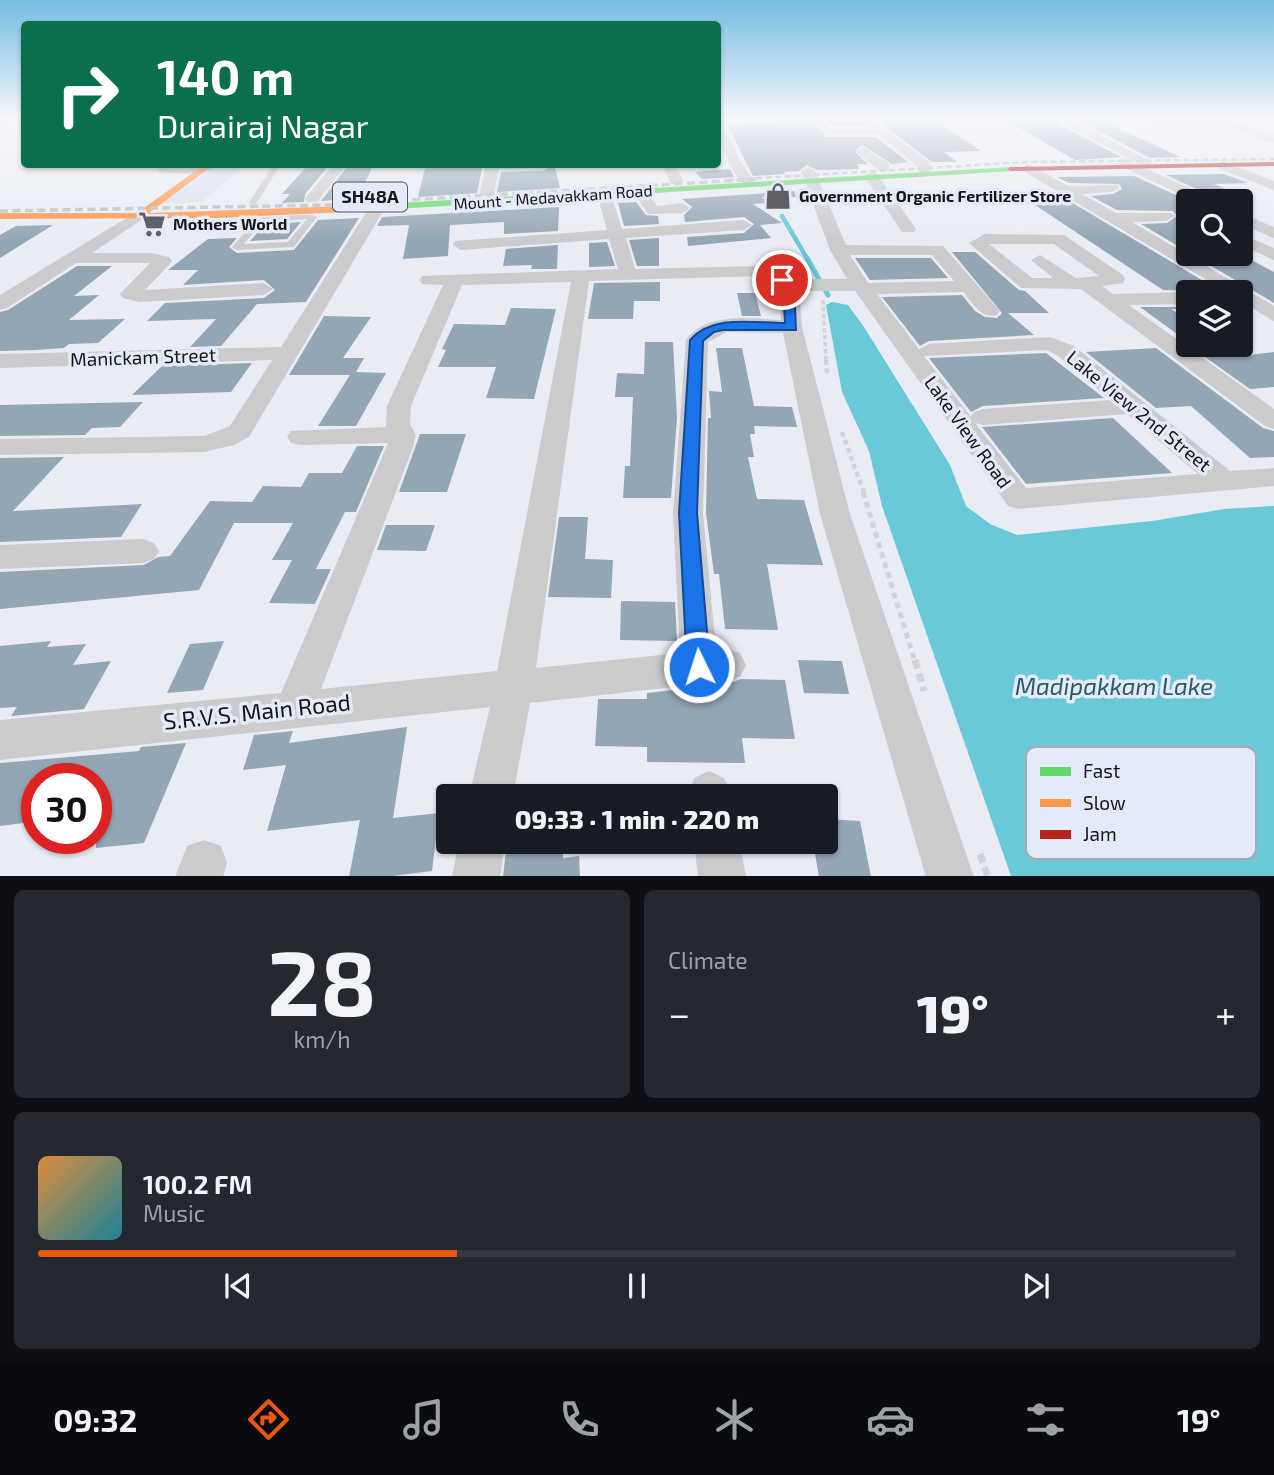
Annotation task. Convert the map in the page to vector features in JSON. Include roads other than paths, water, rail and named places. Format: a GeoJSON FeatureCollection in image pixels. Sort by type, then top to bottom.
{"type":"FeatureCollection","features":[{"type":"Feature","properties":{"kind":"main road","name":"Mount - Medavakkam Road"},"geometry":{"type":"LineString","coordinates":[[0,213],[17,215],[145,211],[253,202],[303,209],[487,193],[672,185],[924,169],[1274,162]]}},
{"type":"Feature","properties":{"kind":"main road","name":"Mount - Medavakkam Road"},"geometry":{"type":"LineString","coordinates":[[924,169],[1274,162]]}},
{"type":"Feature","properties":{"kind":"main road"},"geometry":{"type":"LineString","coordinates":[[145,211],[205,168]]}},
{"type":"Feature","properties":{"kind":"main road","name":"Mount - Medavakkam Road"},"geometry":{"type":"LineString","coordinates":[[0,213],[377,208],[604,194],[672,185]]}},
{"type":"Feature","properties":{"kind":"street"},"geometry":{"type":"LineString","coordinates":[[736,158],[747,180]]}},
{"type":"Feature","properties":{"kind":"street"},"geometry":{"type":"LineString","coordinates":[[868,158],[908,229]]}},
{"type":"Feature","properties":{"kind":"street"},"geometry":{"type":"LineString","coordinates":[[911,158],[924,169]]}},
{"type":"Feature","properties":{"kind":"street"},"geometry":{"type":"LineString","coordinates":[[1126,158],[1183,189]]}},
{"type":"Feature","properties":{"kind":"street"},"geometry":{"type":"LineString","coordinates":[[1222,165],[1274,186]]}},
{"type":"Feature","properties":{"kind":"street"},"geometry":{"type":"LineString","coordinates":[[303,209],[338,168]]}},
{"type":"Feature","properties":{"kind":"street"},"geometry":{"type":"LineString","coordinates":[[487,193],[492,168]]}},
{"type":"Feature","properties":{"kind":"street"},"geometry":{"type":"LineString","coordinates":[[640,191],[653,211],[682,208],[672,185],[669,168]]}},
{"type":"Feature","properties":{"kind":"street"},"geometry":{"type":"LineString","coordinates":[[1028,169],[1217,280]]}},
{"type":"Feature","properties":{"kind":"street","name":"Lake View Road"},"geometry":{"type":"LineString","coordinates":[[811,175],[851,289],[1018,499],[1274,477]]}},
{"type":"Feature","properties":{"kind":"street"},"geometry":{"type":"LineString","coordinates":[[1065,190],[1112,188]]}},
{"type":"Feature","properties":{"kind":"street"},"geometry":{"type":"LineString","coordinates":[[604,194],[628,274]]}},
{"type":"Feature","properties":{"kind":"street"},"geometry":{"type":"LineString","coordinates":[[0,447],[204,444],[225,439],[240,431],[377,208]]}},
{"type":"Feature","properties":{"kind":"street"},"geometry":{"type":"LineString","coordinates":[[0,303],[145,211]]}},
{"type":"Feature","properties":{"kind":"street"},"geometry":{"type":"LineString","coordinates":[[1082,219],[1166,216]]}},
{"type":"Feature","properties":{"kind":"street"},"geometry":{"type":"LineString","coordinates":[[1253,223],[1274,233]]}},
{"type":"Feature","properties":{"kind":"street"},"geometry":{"type":"LineString","coordinates":[[461,244],[744,225]]}},
{"type":"Feature","properties":{"kind":"street"},"geometry":{"type":"LineString","coordinates":[[1058,239],[1116,279],[1079,283],[1028,284],[977,243],[979,240],[1058,239]]}},
{"type":"Feature","properties":{"kind":"street"},"geometry":{"type":"LineString","coordinates":[[1253,245],[1274,255]]}},
{"type":"Feature","properties":{"kind":"street"},"geometry":{"type":"LineString","coordinates":[[839,250],[937,250],[990,311]]}},
{"type":"Feature","properties":{"kind":"street"},"geometry":{"type":"LineString","coordinates":[[1169,251],[1176,251]]}},
{"type":"Feature","properties":{"kind":"street"},"geometry":{"type":"LineString","coordinates":[[73,258],[150,258],[163,261],[130,293],[139,296],[264,289]]}},
{"type":"Feature","properties":{"kind":"street"},"geometry":{"type":"LineString","coordinates":[[1040,260],[1110,300],[1274,421]]}},
{"type":"Feature","properties":{"kind":"street"},"geometry":{"type":"LineString","coordinates":[[403,435],[397,424],[399,407],[442,280],[761,271],[795,286],[851,289],[968,286]]}},
{"type":"Feature","properties":{"kind":"street"},"geometry":{"type":"LineString","coordinates":[[493,784],[514,685],[581,276]]}},
{"type":"Feature","properties":{"kind":"street"},"geometry":{"type":"LineString","coordinates":[[795,286],[792,327],[835,514],[950,876]]}},
{"type":"Feature","properties":{"kind":"street"},"geometry":{"type":"LineString","coordinates":[[1253,297],[1274,299]]}},
{"type":"Feature","properties":{"kind":"street"},"geometry":{"type":"LineString","coordinates":[[1110,300],[1176,298]]}},
{"type":"Feature","properties":{"kind":"street"},"geometry":{"type":"LineString","coordinates":[[1253,302],[1274,315]]}},
{"type":"Feature","properties":{"kind":"street","name":"S.R.V.S. Main Road"},"geometry":{"type":"LineString","coordinates":[[0,740],[713,666],[688,513],[696,340],[709,329],[723,326],[792,327]]}},
{"type":"Feature","properties":{"kind":"street","name":"Lake View 2nd Street"},"geometry":{"type":"LineString","coordinates":[[929,351],[1050,343],[1066,351],[1223,480]]}},
{"type":"Feature","properties":{"kind":"street","name":"Manickam Street"},"geometry":{"type":"LineString","coordinates":[[0,361],[287,353]]}},
{"type":"Feature","properties":{"kind":"street"},"geometry":{"type":"LineString","coordinates":[[984,417],[1134,406]]}},
{"type":"Feature","properties":{"kind":"street"},"geometry":{"type":"LineString","coordinates":[[300,437],[403,435]]}},
{"type":"Feature","properties":{"kind":"street"},"geometry":{"type":"LineString","coordinates":[[294,709],[403,435]]}},
{"type":"Feature","properties":{"kind":"street"},"geometry":{"type":"LineString","coordinates":[[0,557],[143,551]]}},
{"type":"Feature","properties":{"kind":"street"},"geometry":{"type":"LineString","coordinates":[[476,876],[480,854]]}},
{"type":"Feature","properties":{"kind":"street"},"geometry":{"type":"LineString","coordinates":[[719,854],[722,876]]}},
{"type":"Feature","properties":{"kind":"lane"},"geometry":{"type":"LineString","coordinates":[[253,202],[275,168]]}},
{"type":"Feature","properties":{"kind":"lane"},"geometry":{"type":"LineString","coordinates":[[303,209],[313,217],[291,244],[237,247],[260,220],[303,209]]}},
{"type":"Feature","properties":{"kind":"lane"},"geometry":{"type":"LineString","coordinates":[[0,224],[17,215]]}},
{"type":"Feature","properties":{"kind":"water","name":"Madipakkam Lake"},"geometry":{"type":"Polygon","coordinates":[[[832,302],[848,305],[950,465],[966,506],[990,524],[1017,535],[1152,521],[1224,509],[1274,506],[1274,876],[1011,876],[882,506],[869,451],[842,392],[826,305],[832,302]]]}},
{"type":"Feature","properties":{"kind":"waterway"},"geometry":{"type":"LineString","coordinates":[[782,216],[808,260]]}},
{"type":"Feature","properties":{"kind":"waterway"},"geometry":{"type":"LineString","coordinates":[[807,258],[828,295]]}},
{"type":"Feature","properties":{"kind":"railway"},"geometry":{"type":"LineString","coordinates":[[728,180],[1027,162],[1274,159]]}},
{"type":"Feature","properties":{"kind":"railway"},"geometry":{"type":"LineString","coordinates":[[0,211],[327,205],[756,179]]}},
{"type":"Feature","properties":{"kind":"place","name":"Government Organic Fertilizer Store"},"geometry":{"type":"Point","coordinates":[778,196]}},
{"type":"Feature","properties":{"kind":"place","name":"Mothers World"},"geometry":{"type":"Point","coordinates":[152,224]}}]}
